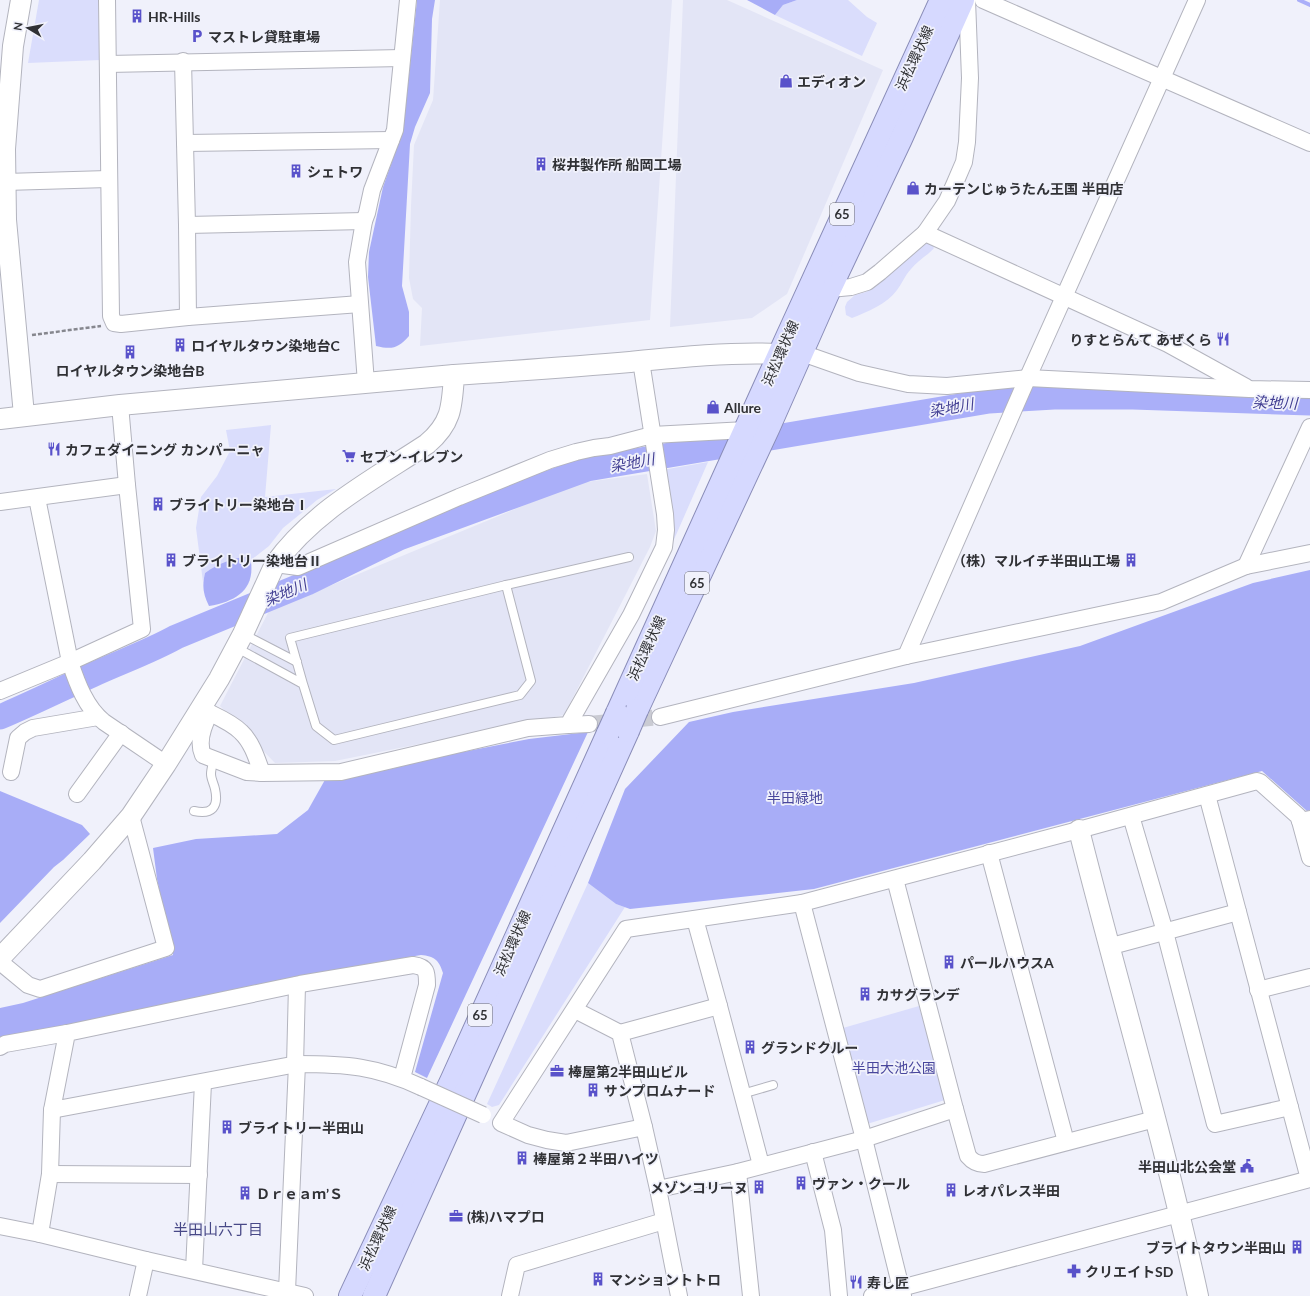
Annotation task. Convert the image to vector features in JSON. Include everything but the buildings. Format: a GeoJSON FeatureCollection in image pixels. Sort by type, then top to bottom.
{"type":"FeatureCollection","features":[{"type":"Feature","properties":{"kind":"main road","name":"浜松環状線"},"geometry":{"type":"LineString","coordinates":[[350,1296],[616,722],[779,354],[941,0]]}},
{"type":"Feature","properties":{"kind":"main road","name":"浜松環状線"},"geometry":{"type":"LineString","coordinates":[[374,1296],[616,722],[756,455],[830,289],[901,140],[963,0]]}},
{"type":"Feature","properties":{"kind":"street"},"geometry":{"type":"LineString","coordinates":[[22,0],[7,45],[5,150],[6,220],[24,416]]}},
{"type":"Feature","properties":{"kind":"street"},"geometry":{"type":"LineString","coordinates":[[107,0],[108,179],[111,316],[114,323],[121,324],[188,317],[360,304]]}},
{"type":"Feature","properties":{"kind":"street"},"geometry":{"type":"LineString","coordinates":[[366,383],[357,265],[364,221],[374,182],[395,130],[408,0]]}},
{"type":"Feature","properties":{"kind":"street"},"geometry":{"type":"LineString","coordinates":[[830,289],[851,287],[867,282],[925,233],[946,201],[955,183],[965,155],[967,142],[970,78],[967,0]]}},
{"type":"Feature","properties":{"kind":"street"},"geometry":{"type":"LineString","coordinates":[[983,0],[1310,142]]}},
{"type":"Feature","properties":{"kind":"street"},"geometry":{"type":"LineString","coordinates":[[906,656],[1196,0]]}},
{"type":"Feature","properties":{"kind":"street"},"geometry":{"type":"LineString","coordinates":[[108,64],[183,61],[402,58]]}},
{"type":"Feature","properties":{"kind":"street"},"geometry":{"type":"LineString","coordinates":[[183,61],[188,317]]}},
{"type":"Feature","properties":{"kind":"street"},"geometry":{"type":"LineString","coordinates":[[185,143],[391,140]]}},
{"type":"Feature","properties":{"kind":"street"},"geometry":{"type":"LineString","coordinates":[[6,182],[108,179]]}},
{"type":"Feature","properties":{"kind":"street"},"geometry":{"type":"LineString","coordinates":[[187,225],[364,221]]}},
{"type":"Feature","properties":{"kind":"street"},"geometry":{"type":"LineString","coordinates":[[925,233],[1064,298],[1168,344],[1249,389]]}},
{"type":"Feature","properties":{"kind":"street"},"geometry":{"type":"LineString","coordinates":[[0,419],[120,405],[454,375],[750,352],[779,354],[802,353],[858,373],[908,384],[947,386],[1026,382],[1310,390]]}},
{"type":"Feature","properties":{"kind":"street"},"geometry":{"type":"LineString","coordinates":[[568,725],[631,615],[664,547],[666,527],[641,361]]}},
{"type":"Feature","properties":{"kind":"street"},"geometry":{"type":"LineString","coordinates":[[454,375],[451,409],[442,429],[437,436],[355,491],[322,516],[296,537],[275,564],[218,679],[205,711],[200,749],[203,755],[247,772],[341,772],[528,728],[616,722]]}},
{"type":"Feature","properties":{"kind":"street"},"geometry":{"type":"LineString","coordinates":[[0,691],[72,667],[142,629],[120,405]]}},
{"type":"Feature","properties":{"kind":"street"},"geometry":{"type":"LineString","coordinates":[[275,564],[298,567],[459,497],[550,460],[576,452],[652,439],[746,430]]}},
{"type":"Feature","properties":{"kind":"street"},"geometry":{"type":"LineString","coordinates":[[1246,566],[1308,434]]}},
{"type":"Feature","properties":{"kind":"street"},"geometry":{"type":"LineString","coordinates":[[0,502],[127,485]]}},
{"type":"Feature","properties":{"kind":"street"},"geometry":{"type":"LineString","coordinates":[[37,498],[72,667],[86,702],[98,718],[166,764]]}},
{"type":"Feature","properties":{"kind":"street"},"geometry":{"type":"LineString","coordinates":[[660,717],[906,656],[1161,602],[1246,566],[1310,553]]}},
{"type":"Feature","properties":{"kind":"street"},"geometry":{"type":"LineString","coordinates":[[205,711],[228,722],[241,732],[255,753],[262,773]]}},
{"type":"Feature","properties":{"kind":"street"},"geometry":{"type":"LineString","coordinates":[[0,958],[92,861],[131,816],[166,764],[205,711]]}},
{"type":"Feature","properties":{"kind":"street"},"geometry":{"type":"LineString","coordinates":[[10,772],[18,738],[25,732],[33,728],[98,718]]}},
{"type":"Feature","properties":{"kind":"street"},"geometry":{"type":"LineString","coordinates":[[77,794],[121,733]]}},
{"type":"Feature","properties":{"kind":"street"},"geometry":{"type":"LineString","coordinates":[[501,1123],[626,929],[802,903],[1079,830],[1257,781],[1298,816],[1305,820],[1310,858]]}},
{"type":"Feature","properties":{"kind":"street"},"geometry":{"type":"LineString","coordinates":[[872,1296],[902,1292],[1310,1179],[1258,990],[1207,795]]}},
{"type":"Feature","properties":{"kind":"street"},"geometry":{"type":"LineString","coordinates":[[0,962],[28,985],[40,988],[166,948],[131,816]]}},
{"type":"Feature","properties":{"kind":"street"},"geometry":{"type":"LineString","coordinates":[[1131,816],[1165,932],[1215,1124],[1290,1107]]}},
{"type":"Feature","properties":{"kind":"street"},"geometry":{"type":"LineString","coordinates":[[1079,830],[1108,947],[1180,1214],[1198,1296]]}},
{"type":"Feature","properties":{"kind":"street"},"geometry":{"type":"LineString","coordinates":[[988,853],[1066,1142]]}},
{"type":"Feature","properties":{"kind":"street"},"geometry":{"type":"LineString","coordinates":[[895,879],[955,1109],[968,1156],[972,1160],[977,1164],[984,1164],[1155,1119]]}},
{"type":"Feature","properties":{"kind":"street"},"geometry":{"type":"LineString","coordinates":[[802,903],[864,1139],[902,1292]]}},
{"type":"Feature","properties":{"kind":"street"},"geometry":{"type":"LineString","coordinates":[[1108,947],[1238,912]]}},
{"type":"Feature","properties":{"kind":"street"},"geometry":{"type":"LineString","coordinates":[[695,918],[761,1165]]}},
{"type":"Feature","properties":{"kind":"street"},"geometry":{"type":"LineString","coordinates":[[0,1047],[5,1044],[67,1033],[297,985],[413,965],[424,968],[427,973],[427,985],[402,1078]]}},
{"type":"Feature","properties":{"kind":"street"},"geometry":{"type":"LineString","coordinates":[[1258,990],[1310,977]]}},
{"type":"Feature","properties":{"kind":"street"},"geometry":{"type":"LineString","coordinates":[[287,1291],[296,1064],[297,985]]}},
{"type":"Feature","properties":{"kind":"street"},"geometry":{"type":"LineString","coordinates":[[575,1010],[620,1033],[719,1006]]}},
{"type":"Feature","properties":{"kind":"street"},"geometry":{"type":"LineString","coordinates":[[40,1234],[50,1174],[52,1110],[67,1033]]}},
{"type":"Feature","properties":{"kind":"street"},"geometry":{"type":"LineString","coordinates":[[620,1033],[644,1126],[679,1296]]}},
{"type":"Feature","properties":{"kind":"street"},"geometry":{"type":"LineString","coordinates":[[52,1110],[203,1083],[296,1064],[348,1065],[379,1071],[402,1078],[528,1135],[547,1140],[566,1143],[644,1126]]}},
{"type":"Feature","properties":{"kind":"street"},"geometry":{"type":"LineString","coordinates":[[194,1270],[203,1083]]}},
{"type":"Feature","properties":{"kind":"street"},"geometry":{"type":"LineString","coordinates":[[658,1189],[738,1172],[864,1139],[955,1109]]}},
{"type":"Feature","properties":{"kind":"street"},"geometry":{"type":"LineString","coordinates":[[813,1152],[833,1230],[839,1296]]}},
{"type":"Feature","properties":{"kind":"street"},"geometry":{"type":"LineString","coordinates":[[738,1172],[751,1296]]}},
{"type":"Feature","properties":{"kind":"street"},"geometry":{"type":"LineString","coordinates":[[50,1174],[199,1176]]}},
{"type":"Feature","properties":{"kind":"street"},"geometry":{"type":"LineString","coordinates":[[510,1296],[517,1265],[664,1221]]}},
{"type":"Feature","properties":{"kind":"street"},"geometry":{"type":"LineString","coordinates":[[0,1226],[305,1296]]}},
{"type":"Feature","properties":{"kind":"street"},"geometry":{"type":"LineString","coordinates":[[138,1296],[146,1260]]}},
{"type":"Feature","properties":{"kind":"lane"},"geometry":{"type":"LineString","coordinates":[[506,585],[531,681],[520,695],[334,740],[316,726],[290,638],[506,585],[629,557]]}},
{"type":"Feature","properties":{"kind":"lane"},"geometry":{"type":"LineString","coordinates":[[241,635],[297,662]]}},
{"type":"Feature","properties":{"kind":"lane"},"geometry":{"type":"LineString","coordinates":[[241,635],[303,684]]}},
{"type":"Feature","properties":{"kind":"lane"},"geometry":{"type":"LineString","coordinates":[[194,811],[208,812],[213,809],[216,804],[215,787],[211,773],[214,759]]}},
{"type":"Feature","properties":{"kind":"lane"},"geometry":{"type":"LineString","coordinates":[[742,1094],[773,1086]]}},
{"type":"Feature","properties":{"kind":"path"},"geometry":{"type":"LineString","coordinates":[[16,337],[121,324]]}},
{"type":"Feature","properties":{"kind":"shaded area"},"geometry":{"type":"Polygon","coordinates":[[[440,0],[672,0],[650,320],[420,346],[422,308],[413,299],[409,278],[414,145],[433,100],[440,0]]]}},
{"type":"Feature","properties":{"kind":"shaded area"},"geometry":{"type":"Polygon","coordinates":[[[683,0],[727,0],[883,70],[787,294],[752,318],[670,327],[683,0]]]}},
{"type":"Feature","properties":{"kind":"shaded area"},"geometry":{"type":"Polygon","coordinates":[[[647,474],[656,531],[650,547],[564,715],[335,761],[275,763],[220,706],[269,611],[578,483],[647,474]]]}},
{"type":"Feature","properties":{"kind":"green space"},"geometry":{"type":"Polygon","coordinates":[[[39,0],[98,0],[100,60],[28,63],[39,0]]]}},
{"type":"Feature","properties":{"kind":"green space"},"geometry":{"type":"Polygon","coordinates":[[[417,0],[435,0],[432,19],[430,93],[415,127],[410,144],[402,286],[409,312],[409,336],[395,347],[387,348],[376,346],[368,277],[369,252],[383,187],[403,130],[417,0]]]}},
{"type":"Feature","properties":{"kind":"green space"},"geometry":{"type":"Polygon","coordinates":[[[747,0],[797,0],[783,5],[775,15],[747,0]]]}},
{"type":"Feature","properties":{"kind":"green space"},"geometry":{"type":"Polygon","coordinates":[[[797,0],[848,0],[867,17],[877,23],[862,56],[775,15],[783,5],[797,0]]]}},
{"type":"Feature","properties":{"kind":"green space"},"geometry":{"type":"Polygon","coordinates":[[[929,243],[932,244],[934,248],[913,266],[893,295],[876,307],[864,313],[852,318],[846,315],[845,307],[847,302],[855,295],[866,292],[877,285],[922,245],[929,243]]]}},
{"type":"Feature","properties":{"kind":"green space"},"geometry":{"type":"Polygon","coordinates":[[[271,425],[265,497],[336,489],[317,500],[283,528],[269,546],[251,560],[250,556],[238,558],[210,569],[205,573],[203,582],[196,528],[201,497],[217,476],[230,451],[226,430],[271,425]]]}},
{"type":"Feature","properties":{"kind":"green space"},"geometry":{"type":"Polygon","coordinates":[[[708,462],[665,560],[662,470],[708,462]]]}},
{"type":"Feature","properties":{"kind":"green space"},"geometry":{"type":"Polygon","coordinates":[[[250,556],[251,577],[248,585],[243,591],[229,601],[209,606],[205,598],[204,590],[205,573],[215,566],[238,558],[250,556]]]}},
{"type":"Feature","properties":{"kind":"green space","name":"半田緑地"},"geometry":{"type":"Polygon","coordinates":[[[1310,570],[1310,810],[1307,811],[1262,771],[814,889],[630,909],[616,904],[588,883],[625,789],[689,722],[733,712],[914,683],[1080,646],[1253,583],[1310,570]]]}},
{"type":"Feature","properties":{"kind":"green space"},"geometry":{"type":"Polygon","coordinates":[[[588,732],[427,1078],[415,1072],[443,973],[438,962],[429,956],[421,955],[362,965],[0,1039],[0,1008],[23,1003],[173,955],[157,879],[153,848],[196,839],[277,834],[308,810],[326,778],[391,769],[437,757],[529,739],[588,732]]]}},
{"type":"Feature","properties":{"kind":"green space"},"geometry":{"type":"Polygon","coordinates":[[[0,791],[82,825],[90,834],[54,867],[0,923],[0,791]]]}},
{"type":"Feature","properties":{"kind":"green space"},"geometry":{"type":"Polygon","coordinates":[[[588,883],[616,904],[625,907],[499,1105],[492,1107],[487,1104],[588,883]]]}},
{"type":"Feature","properties":{"kind":"green space","name":"半田大池公園"},"geometry":{"type":"Polygon","coordinates":[[[919,1006],[945,1100],[867,1124],[843,1028],[919,1006]]]}},
{"type":"Feature","properties":{"kind":"waterway"},"geometry":{"type":"LineString","coordinates":[[1299,0],[1310,5]]}},
{"type":"Feature","properties":{"kind":"waterway","name":"染地川"},"geometry":{"type":"LineString","coordinates":[[0,717],[176,637],[307,583],[399,538],[587,469],[989,401],[1054,397],[1133,397],[1310,403]]}},
{"type":"Feature","properties":{"kind":"tunnel"},"geometry":{"type":"LineString","coordinates":[[589,724],[660,717]]}},
{"type":"Feature","properties":{"kind":"place","name":"HR-Hills"},"geometry":{"type":"Point","coordinates":[137,16]}},
{"type":"Feature","properties":{"kind":"place","name":"マストレ貸駐車場"},"geometry":{"type":"Point","coordinates":[197,36]}},
{"type":"Feature","properties":{"kind":"place","name":"エディオン"},"geometry":{"type":"Point","coordinates":[786,81]}},
{"type":"Feature","properties":{"kind":"place","name":"桜井製作所 船岡工場"},"geometry":{"type":"Point","coordinates":[541,164]}},
{"type":"Feature","properties":{"kind":"place","name":"シェトワ"},"geometry":{"type":"Point","coordinates":[296,171]}},
{"type":"Feature","properties":{"kind":"place","name":"カーテンじゅうたん王国 半田店"},"geometry":{"type":"Point","coordinates":[913,188]}},
{"type":"Feature","properties":{"kind":"place","name":"りすとらんて あぜくら"},"geometry":{"type":"Point","coordinates":[1223,339]}},
{"type":"Feature","properties":{"kind":"place","name":"ロイヤルタウン染地台C"},"geometry":{"type":"Point","coordinates":[180,345]}},
{"type":"Feature","properties":{"kind":"place","name":"ロイヤルタウン染地台B"},"geometry":{"type":"Point","coordinates":[130,352]}},
{"type":"Feature","properties":{"kind":"place","name":"Allure"},"geometry":{"type":"Point","coordinates":[713,407]}},
{"type":"Feature","properties":{"kind":"place","name":"カフェダイニング カンパーニャ"},"geometry":{"type":"Point","coordinates":[54,449]}},
{"type":"Feature","properties":{"kind":"place","name":"セブン-イレブン"},"geometry":{"type":"Point","coordinates":[349,456]}},
{"type":"Feature","properties":{"kind":"place","name":"ブライトリー染地台Ⅰ"},"geometry":{"type":"Point","coordinates":[158,504]}},
{"type":"Feature","properties":{"kind":"place","name":"ブライトリー染地台Ⅱ"},"geometry":{"type":"Point","coordinates":[171,560]}},
{"type":"Feature","properties":{"kind":"place","name":"（株）マルイチ半田山工場"},"geometry":{"type":"Point","coordinates":[1131,560]}},
{"type":"Feature","properties":{"kind":"place","name":"パールハウスA"},"geometry":{"type":"Point","coordinates":[949,962]}},
{"type":"Feature","properties":{"kind":"place","name":"カサグランデ"},"geometry":{"type":"Point","coordinates":[865,994]}},
{"type":"Feature","properties":{"kind":"place","name":"グランドクルー"},"geometry":{"type":"Point","coordinates":[750,1047]}},
{"type":"Feature","properties":{"kind":"place","name":"棒屋第2半田山ビル"},"geometry":{"type":"Point","coordinates":[557,1071]}},
{"type":"Feature","properties":{"kind":"place","name":"サンプロムナード"},"geometry":{"type":"Point","coordinates":[593,1090]}},
{"type":"Feature","properties":{"kind":"place","name":"ブライトリー半田山"},"geometry":{"type":"Point","coordinates":[227,1127]}},
{"type":"Feature","properties":{"kind":"place","name":"棒屋第２半田ハイツ"},"geometry":{"type":"Point","coordinates":[522,1158]}},
{"type":"Feature","properties":{"kind":"place","name":"半田山北公会堂"},"geometry":{"type":"Point","coordinates":[1247,1166]}},
{"type":"Feature","properties":{"kind":"place","name":"ヴァン・クール"},"geometry":{"type":"Point","coordinates":[801,1183]}},
{"type":"Feature","properties":{"kind":"place","name":"メゾンコリーヌ"},"geometry":{"type":"Point","coordinates":[759,1187]}},
{"type":"Feature","properties":{"kind":"place","name":"レオパレス半田"},"geometry":{"type":"Point","coordinates":[951,1190]}},
{"type":"Feature","properties":{"kind":"place","name":"Ｄｒｅａｍ’Ｓ"},"geometry":{"type":"Point","coordinates":[245,1193]}},
{"type":"Feature","properties":{"kind":"place","name":"(株)ハマプロ"},"geometry":{"type":"Point","coordinates":[456,1216]}},
{"type":"Feature","properties":{"kind":"place","name":"ブライトタウン半田山"},"geometry":{"type":"Point","coordinates":[1297,1247]}},
{"type":"Feature","properties":{"kind":"place","name":"クリエイトSD"},"geometry":{"type":"Point","coordinates":[1074,1271]}},
{"type":"Feature","properties":{"kind":"place","name":"マンショントトロ"},"geometry":{"type":"Point","coordinates":[598,1279]}},
{"type":"Feature","properties":{"kind":"place","name":"寿し匠"},"geometry":{"type":"Point","coordinates":[856,1282]}},
{"type":"Feature","properties":{"kind":"district","name":"半田山六丁目"},"geometry":{"type":"Point","coordinates":[218,1229]}}]}
